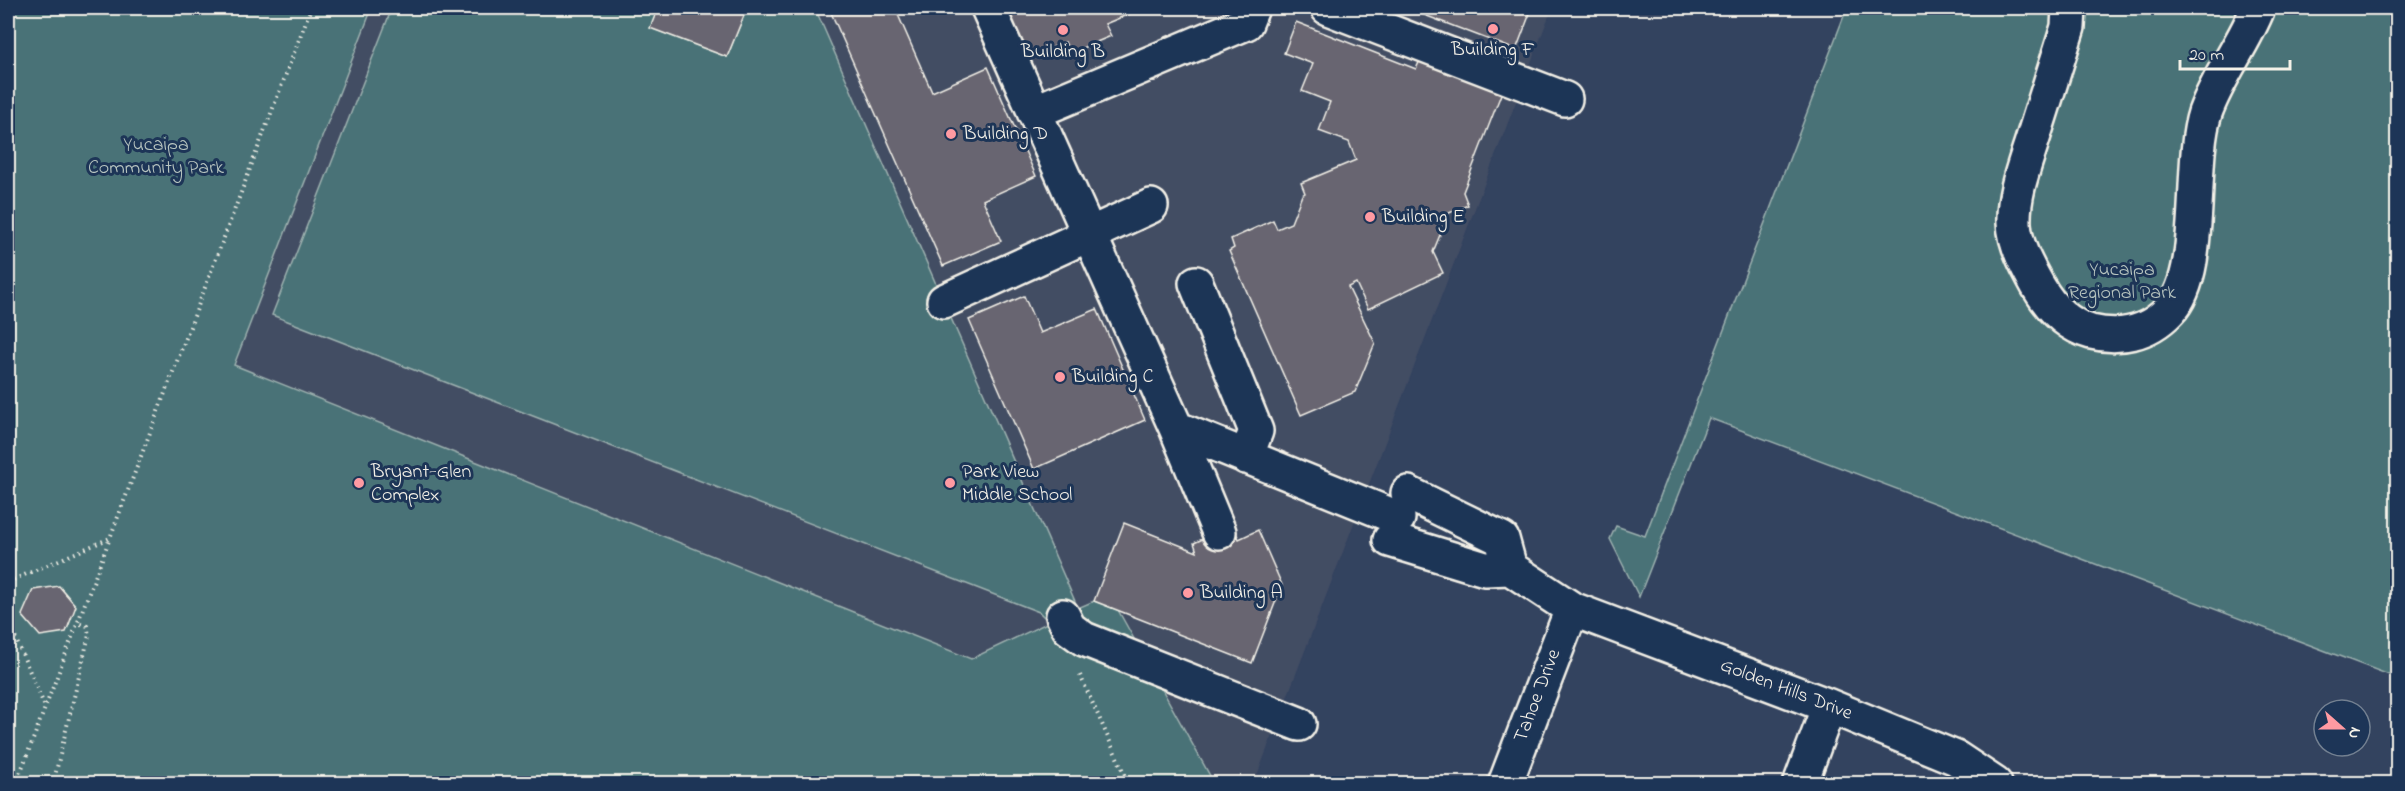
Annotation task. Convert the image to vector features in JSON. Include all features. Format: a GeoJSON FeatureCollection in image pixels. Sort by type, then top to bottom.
{"type":"FeatureCollection","features":[{"type":"Feature","properties":{"kind":"street"},"geometry":{"type":"LineString","coordinates":[[988,8],[1176,428],[1219,532]]}},
{"type":"Feature","properties":{"kind":"street"},"geometry":{"type":"LineString","coordinates":[[1034,112],[1246,23],[1252,8]]}},
{"type":"Feature","properties":{"kind":"street"},"geometry":{"type":"LineString","coordinates":[[1328,8],[1565,99]]}},
{"type":"Feature","properties":{"kind":"street"},"geometry":{"type":"LineString","coordinates":[[2069,8],[2068,27],[2017,191],[2014,225],[2025,263],[2048,303],[2077,328],[2105,335],[2133,334],[2152,324],[2170,310],[2184,289],[2190,259],[2200,140],[2205,113],[2252,24],[2258,8]]}},
{"type":"Feature","properties":{"kind":"street"},"geometry":{"type":"LineString","coordinates":[[944,301],[1151,206]]}},
{"type":"Feature","properties":{"kind":"street"},"geometry":{"type":"LineString","coordinates":[[1196,283],[1256,431],[1246,457]]}},
{"type":"Feature","properties":{"kind":"street"},"geometry":{"type":"LineString","coordinates":[[1176,428],[1399,517],[1502,539],[1510,568],[1485,569],[1399,517]]}},
{"type":"Feature","properties":{"kind":"street","name":"Golden Hills Drive"},"geometry":{"type":"LineString","coordinates":[[1510,568],[1572,609],[1829,706],[1956,758],[1995,783]]}},
{"type":"Feature","properties":{"kind":"street","name":"Tahoe Drive"},"geometry":{"type":"LineString","coordinates":[[1505,783],[1572,609]]}},
{"type":"Feature","properties":{"kind":"street"},"geometry":{"type":"LineString","coordinates":[[1073,628],[1299,724]]}},
{"type":"Feature","properties":{"kind":"street"},"geometry":{"type":"LineString","coordinates":[[1800,783],[1829,706]]}},
{"type":"Feature","properties":{"kind":"path"},"geometry":{"type":"LineString","coordinates":[[16,783],[311,8]]}},
{"type":"Feature","properties":{"kind":"path"},"geometry":{"type":"LineString","coordinates":[[8,582],[110,538]]}},
{"type":"Feature","properties":{"kind":"path"},"geometry":{"type":"LineString","coordinates":[[8,621],[45,707]]}},
{"type":"Feature","properties":{"kind":"path"},"geometry":{"type":"LineString","coordinates":[[53,783],[88,635],[87,626],[77,623]]}},
{"type":"Feature","properties":{"kind":"path"},"geometry":{"type":"LineString","coordinates":[[1073,628],[1081,677],[1129,783]]}},
{"type":"Feature","properties":{"kind":"shaded area","name":"Park View Middle School"},"geometry":{"type":"Polygon","coordinates":[[[372,8],[1552,8],[1254,783],[1214,783],[1118,610],[1094,601],[971,659],[234,365],[372,8]]]}},
{"type":"Feature","properties":{"kind":"green space","name":"Yucaipa Community Park"},"geometry":{"type":"Polygon","coordinates":[[[8,8],[372,8],[234,365],[971,659],[1047,623],[1046,619],[1039,612],[272,315],[392,8],[658,8],[651,28],[727,57],[747,8],[815,8],[1078,608],[1094,601],[1118,610],[1214,783],[8,783],[8,8]]]}},
{"type":"Feature","properties":{"kind":"green space","name":"Yucaipa Regional Park"},"geometry":{"type":"Polygon","coordinates":[[[1847,8],[2397,8],[2397,678],[1709,418],[1639,597],[1610,539],[1616,526],[1645,536],[1847,8]]]}},
{"type":"Feature","properties":{"kind":"building"},"geometry":{"type":"Polygon","coordinates":[[[658,8],[747,8],[727,57],[650,28],[658,8]]]}},
{"type":"Feature","properties":{"kind":"building","name":"Building D"},"geometry":{"type":"Polygon","coordinates":[[[829,8],[895,8],[932,92],[988,67],[1036,176],[983,200],[1001,241],[943,266],[829,8]]]}},
{"type":"Feature","properties":{"kind":"building","name":"Building B"},"geometry":{"type":"Polygon","coordinates":[[[1007,8],[1144,8],[1105,24],[1111,36],[1070,53],[1065,42],[1029,58],[1007,8]]]}},
{"type":"Feature","properties":{"kind":"building","name":"Building F"},"geometry":{"type":"Polygon","coordinates":[[[1406,8],[1532,8],[1516,50],[1406,8]]]}},
{"type":"Feature","properties":{"kind":"building","name":"Building E"},"geometry":{"type":"Polygon","coordinates":[[[1296,22],[1416,69],[1421,58],[1503,89],[1463,192],[1468,205],[1449,213],[1433,252],[1443,273],[1368,309],[1356,283],[1348,287],[1375,343],[1355,392],[1301,415],[1229,251],[1234,248],[1231,239],[1273,220],[1277,229],[1291,223],[1302,195],[1305,193],[1301,183],[1356,160],[1349,142],[1319,131],[1330,102],[1302,91],[1313,64],[1284,53],[1296,22]]]}},
{"type":"Feature","properties":{"kind":"building","name":"Building C"},"geometry":{"type":"Polygon","coordinates":[[[1024,296],[1040,333],[1097,309],[1145,420],[1034,469],[969,320],[1024,296]]]}},
{"type":"Feature","properties":{"kind":"building","name":"Building A"},"geometry":{"type":"Polygon","coordinates":[[[1124,523],[1197,552],[1194,543],[1233,525],[1239,539],[1258,530],[1282,585],[1252,663],[1094,601],[1124,523]]]}},
{"type":"Feature","properties":{"kind":"building"},"geometry":{"type":"Polygon","coordinates":[[[59,586],[76,606],[66,632],[40,636],[22,615],[33,590],[59,586]]]}},
{"type":"Feature","properties":{"kind":"place","name":"Building F"},"geometry":{"type":"Point","coordinates":[1493,29]}},
{"type":"Feature","properties":{"kind":"place","name":"Building B"},"geometry":{"type":"Point","coordinates":[1063,30]}},
{"type":"Feature","properties":{"kind":"place","name":"Building D"},"geometry":{"type":"Point","coordinates":[951,134]}},
{"type":"Feature","properties":{"kind":"place","name":"Building E"},"geometry":{"type":"Point","coordinates":[1370,217]}},
{"type":"Feature","properties":{"kind":"place","name":"Building C"},"geometry":{"type":"Point","coordinates":[1060,377]}},
{"type":"Feature","properties":{"kind":"place","name":"Bryant-Glen Complex"},"geometry":{"type":"Point","coordinates":[359,483]}},
{"type":"Feature","properties":{"kind":"place","name":"Park View Middle School"},"geometry":{"type":"Point","coordinates":[950,483]}},
{"type":"Feature","properties":{"kind":"place","name":"Building A"},"geometry":{"type":"Point","coordinates":[1188,593]}}]}
